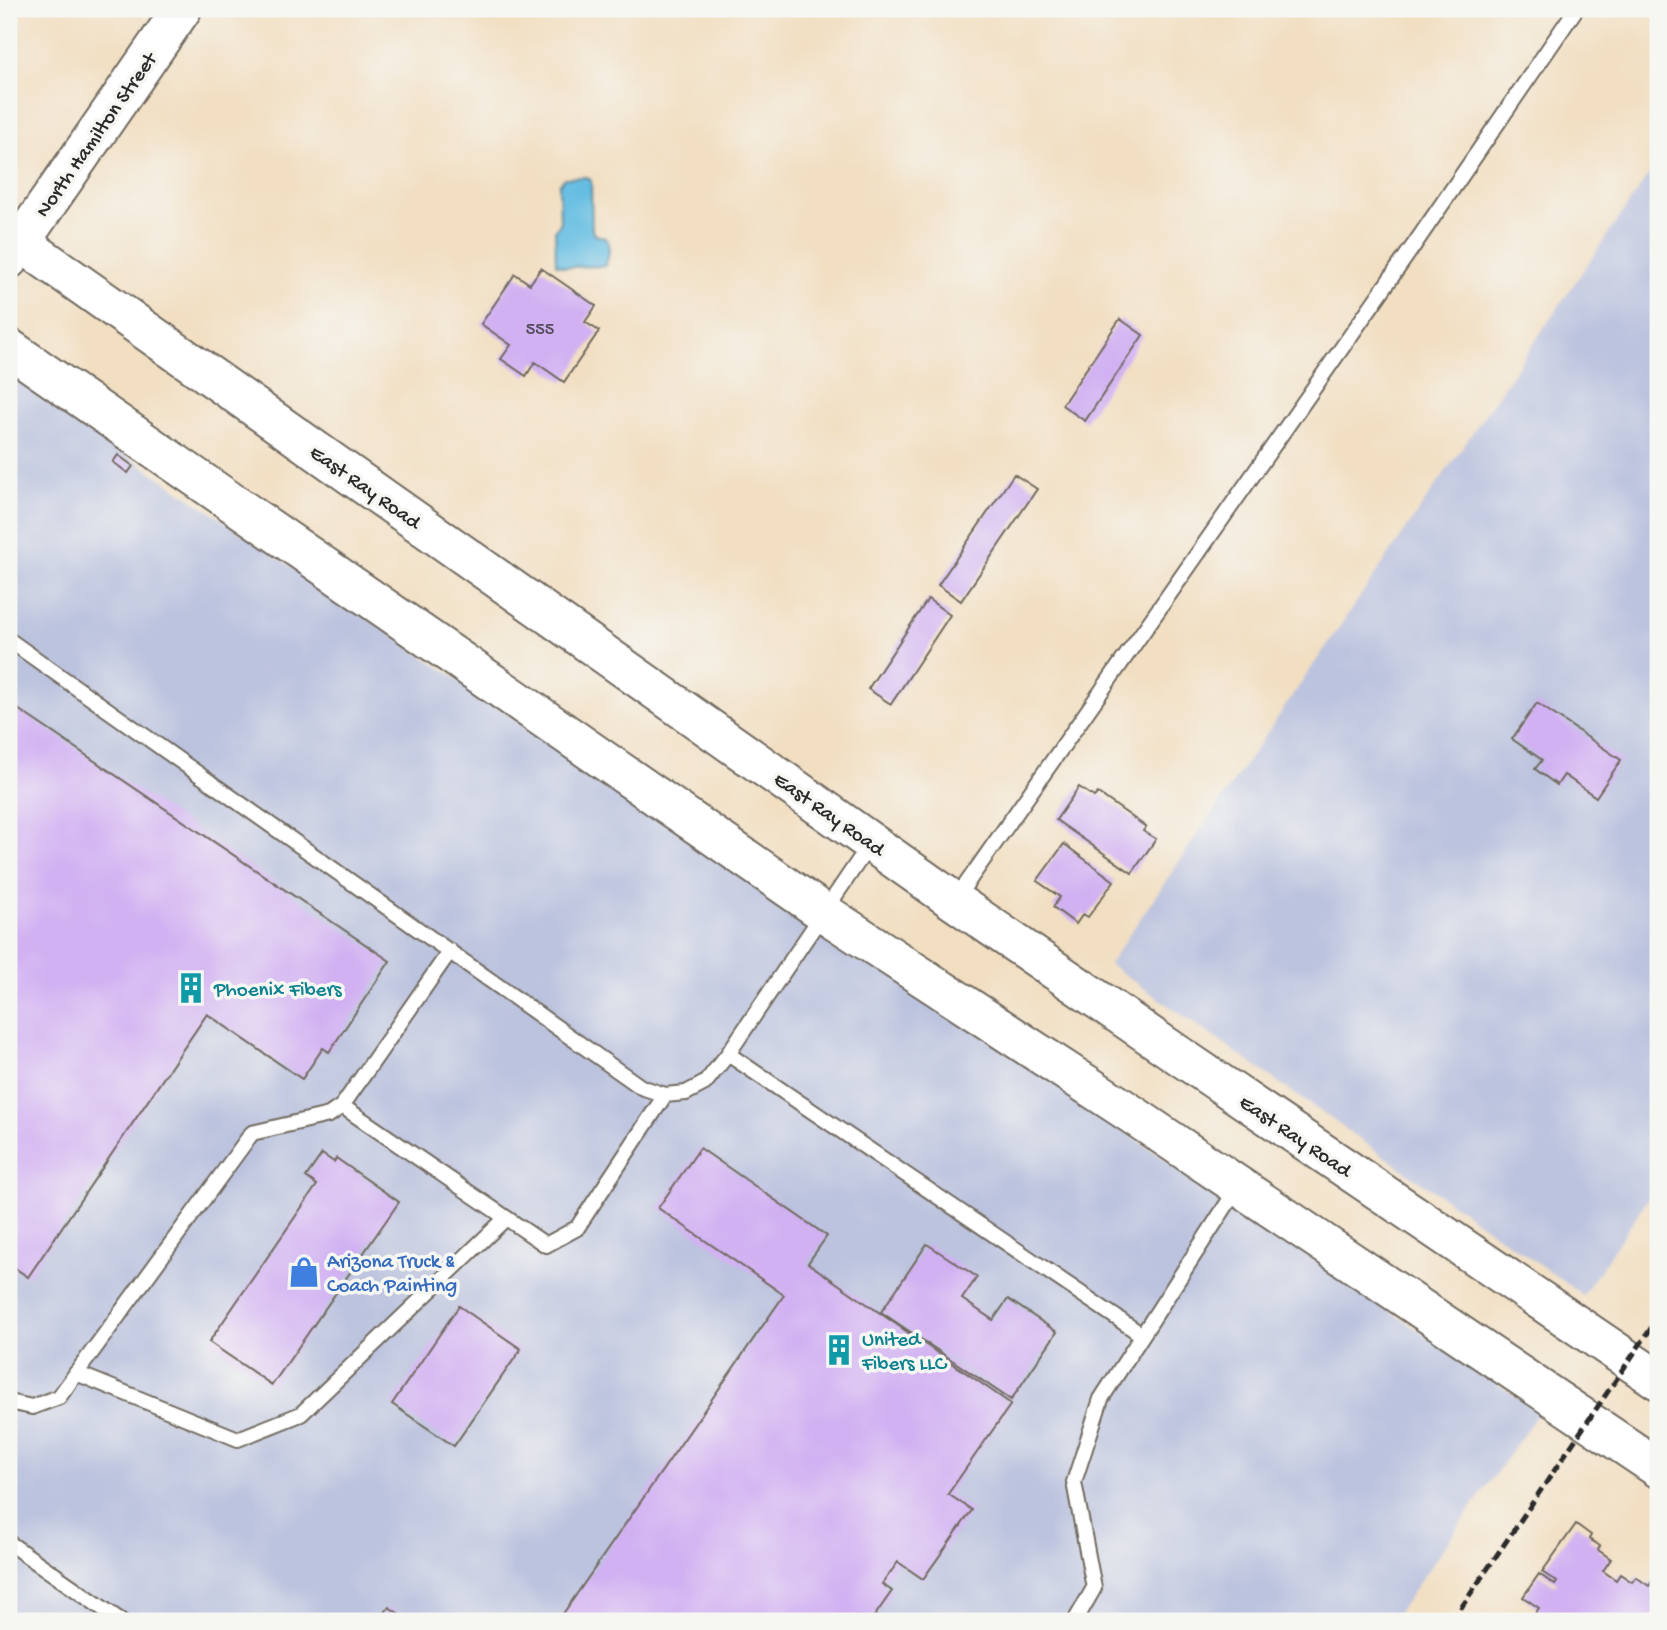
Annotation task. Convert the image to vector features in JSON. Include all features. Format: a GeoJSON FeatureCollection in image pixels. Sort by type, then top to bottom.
{"type":"FeatureCollection","features":[{"type":"Feature","properties":{"kind":"main road","name":"North Hamilton Street"},"geometry":{"type":"LineString","coordinates":[[13,245],[182,9]]}},
{"type":"Feature","properties":{"kind":"main road","name":"East Ray Road"},"geometry":{"type":"LineString","coordinates":[[13,245],[954,901],[1658,1380]]}},
{"type":"Feature","properties":{"kind":"main road"},"geometry":{"type":"LineString","coordinates":[[9,348],[823,912],[1239,1185],[1658,1468]]}},
{"type":"Feature","properties":{"kind":"lane"},"geometry":{"type":"LineString","coordinates":[[954,901],[1415,245],[1576,9]]}},
{"type":"Feature","properties":{"kind":"lane"},"geometry":{"type":"LineString","coordinates":[[9,640],[641,1087],[665,1096],[686,1093],[705,1083],[728,1054],[872,842]]}},
{"type":"Feature","properties":{"kind":"lane"},"geometry":{"type":"LineString","coordinates":[[9,1402],[32,1407],[59,1397],[252,1133],[329,1115],[342,1107],[450,951]]}},
{"type":"Feature","properties":{"kind":"lane"},"geometry":{"type":"LineString","coordinates":[[728,1054],[1142,1335]]}},
{"type":"Feature","properties":{"kind":"lane"},"geometry":{"type":"LineString","coordinates":[[342,1107],[546,1245],[577,1228],[665,1096]]}},
{"type":"Feature","properties":{"kind":"lane"},"geometry":{"type":"LineString","coordinates":[[1075,1621],[1094,1588],[1074,1482],[1101,1399],[1239,1185]]}},
{"type":"Feature","properties":{"kind":"lane"},"geometry":{"type":"LineString","coordinates":[[76,1373],[238,1439],[301,1414],[506,1218]]}},
{"type":"Feature","properties":{"kind":"lane"},"geometry":{"type":"LineString","coordinates":[[9,1543],[121,1621]]}},
{"type":"Feature","properties":{"kind":"shaded area"},"geometry":{"type":"Polygon","coordinates":[[[1658,161],[1658,1184],[1583,1295],[1109,964],[1658,161]]]}},
{"type":"Feature","properties":{"kind":"shaded area"},"geometry":{"type":"Polygon","coordinates":[[[9,378],[22,384],[1539,1412],[1392,1621],[9,1621],[9,378]]]}},
{"type":"Feature","properties":{"kind":"water"},"geometry":{"type":"Polygon","coordinates":[[[586,177],[591,181],[592,230],[594,234],[607,240],[609,247],[605,266],[566,267],[556,264],[555,229],[560,224],[559,185],[564,178],[586,177]]]}},
{"type":"Feature","properties":{"kind":"building"},"geometry":{"type":"Polygon","coordinates":[[[541,268],[596,306],[585,322],[599,331],[564,382],[535,362],[526,376],[501,359],[511,345],[481,324],[515,274],[530,284],[541,268]]]}},
{"type":"Feature","properties":{"kind":"building"},"geometry":{"type":"Polygon","coordinates":[[[1120,319],[1143,335],[1085,421],[1062,405],[1120,319]]]}},
{"type":"Feature","properties":{"kind":"building"},"geometry":{"type":"Polygon","coordinates":[[[118,455],[133,466],[128,473],[113,462],[118,455]]]}},
{"type":"Feature","properties":{"kind":"building"},"geometry":{"type":"Polygon","coordinates":[[[1014,474],[1037,489],[961,601],[938,585],[1014,474]]]}},
{"type":"Feature","properties":{"kind":"building"},"geometry":{"type":"Polygon","coordinates":[[[928,599],[950,615],[891,704],[868,689],[928,599]]]}},
{"type":"Feature","properties":{"kind":"building","name":"Phoenix Fibers"},"geometry":{"type":"Polygon","coordinates":[[[9,703],[390,961],[329,1052],[323,1048],[302,1079],[207,1014],[28,1277],[9,1264],[9,703]]]}},
{"type":"Feature","properties":{"kind":"building"},"geometry":{"type":"Polygon","coordinates":[[[1537,703],[1621,760],[1596,797],[1564,775],[1557,785],[1535,769],[1542,760],[1512,739],[1537,703]]]}},
{"type":"Feature","properties":{"kind":"building"},"geometry":{"type":"Polygon","coordinates":[[[1079,787],[1094,797],[1098,793],[1146,827],[1143,831],[1156,839],[1132,873],[1056,820],[1079,787]]]}},
{"type":"Feature","properties":{"kind":"building"},"geometry":{"type":"Polygon","coordinates":[[[1064,844],[1114,881],[1088,917],[1083,914],[1076,924],[1053,907],[1060,897],[1037,881],[1064,844]]]}},
{"type":"Feature","properties":{"kind":"building","name":"United Fibers LLC"},"geometry":{"type":"Polygon","coordinates":[[[700,1148],[827,1236],[808,1263],[1011,1404],[948,1494],[972,1510],[923,1579],[898,1562],[882,1584],[892,1591],[871,1621],[856,1617],[853,1621],[558,1621],[784,1295],[658,1208],[700,1148]]]}},
{"type":"Feature","properties":{"kind":"building","name":"Arizona Truck & Coach Painting"},"geometry":{"type":"Polygon","coordinates":[[[322,1154],[334,1162],[336,1158],[399,1202],[272,1385],[209,1342],[317,1185],[306,1177],[322,1154]]]}},
{"type":"Feature","properties":{"kind":"building"},"geometry":{"type":"Polygon","coordinates":[[[927,1244],[977,1277],[962,1299],[993,1320],[1008,1299],[1057,1332],[1011,1400],[881,1312],[927,1244]]]}},
{"type":"Feature","properties":{"kind":"building"},"geometry":{"type":"Polygon","coordinates":[[[459,1306],[521,1349],[454,1446],[392,1404],[459,1306]]]}},
{"type":"Feature","properties":{"kind":"building"},"geometry":{"type":"Polygon","coordinates":[[[1576,1524],[1591,1535],[1589,1539],[1600,1546],[1598,1550],[1611,1559],[1603,1571],[1616,1580],[1620,1574],[1632,1582],[1636,1577],[1649,1586],[1652,1582],[1658,1586],[1658,1621],[1530,1621],[1539,1608],[1523,1597],[1539,1574],[1555,1585],[1557,1582],[1542,1572],[1576,1524]]]}},
{"type":"Feature","properties":{"kind":"building"},"geometry":{"type":"Polygon","coordinates":[[[389,1607],[410,1621],[379,1621],[389,1607]]]}},
{"type":"Feature","properties":{"kind":"railway"},"geometry":{"type":"LineString","coordinates":[[1452,1621],[1658,1318]]}},
{"type":"Feature","properties":{"kind":"place","name":"Phoenix Fibers"},"geometry":{"type":"Point","coordinates":[191,988]}},
{"type":"Feature","properties":{"kind":"place","name":"Arizona Truck & Coach Painting"},"geometry":{"type":"Point","coordinates":[304,1272]}},
{"type":"Feature","properties":{"kind":"place","name":"United Fibers LLC"},"geometry":{"type":"Point","coordinates":[839,1350]}}]}
